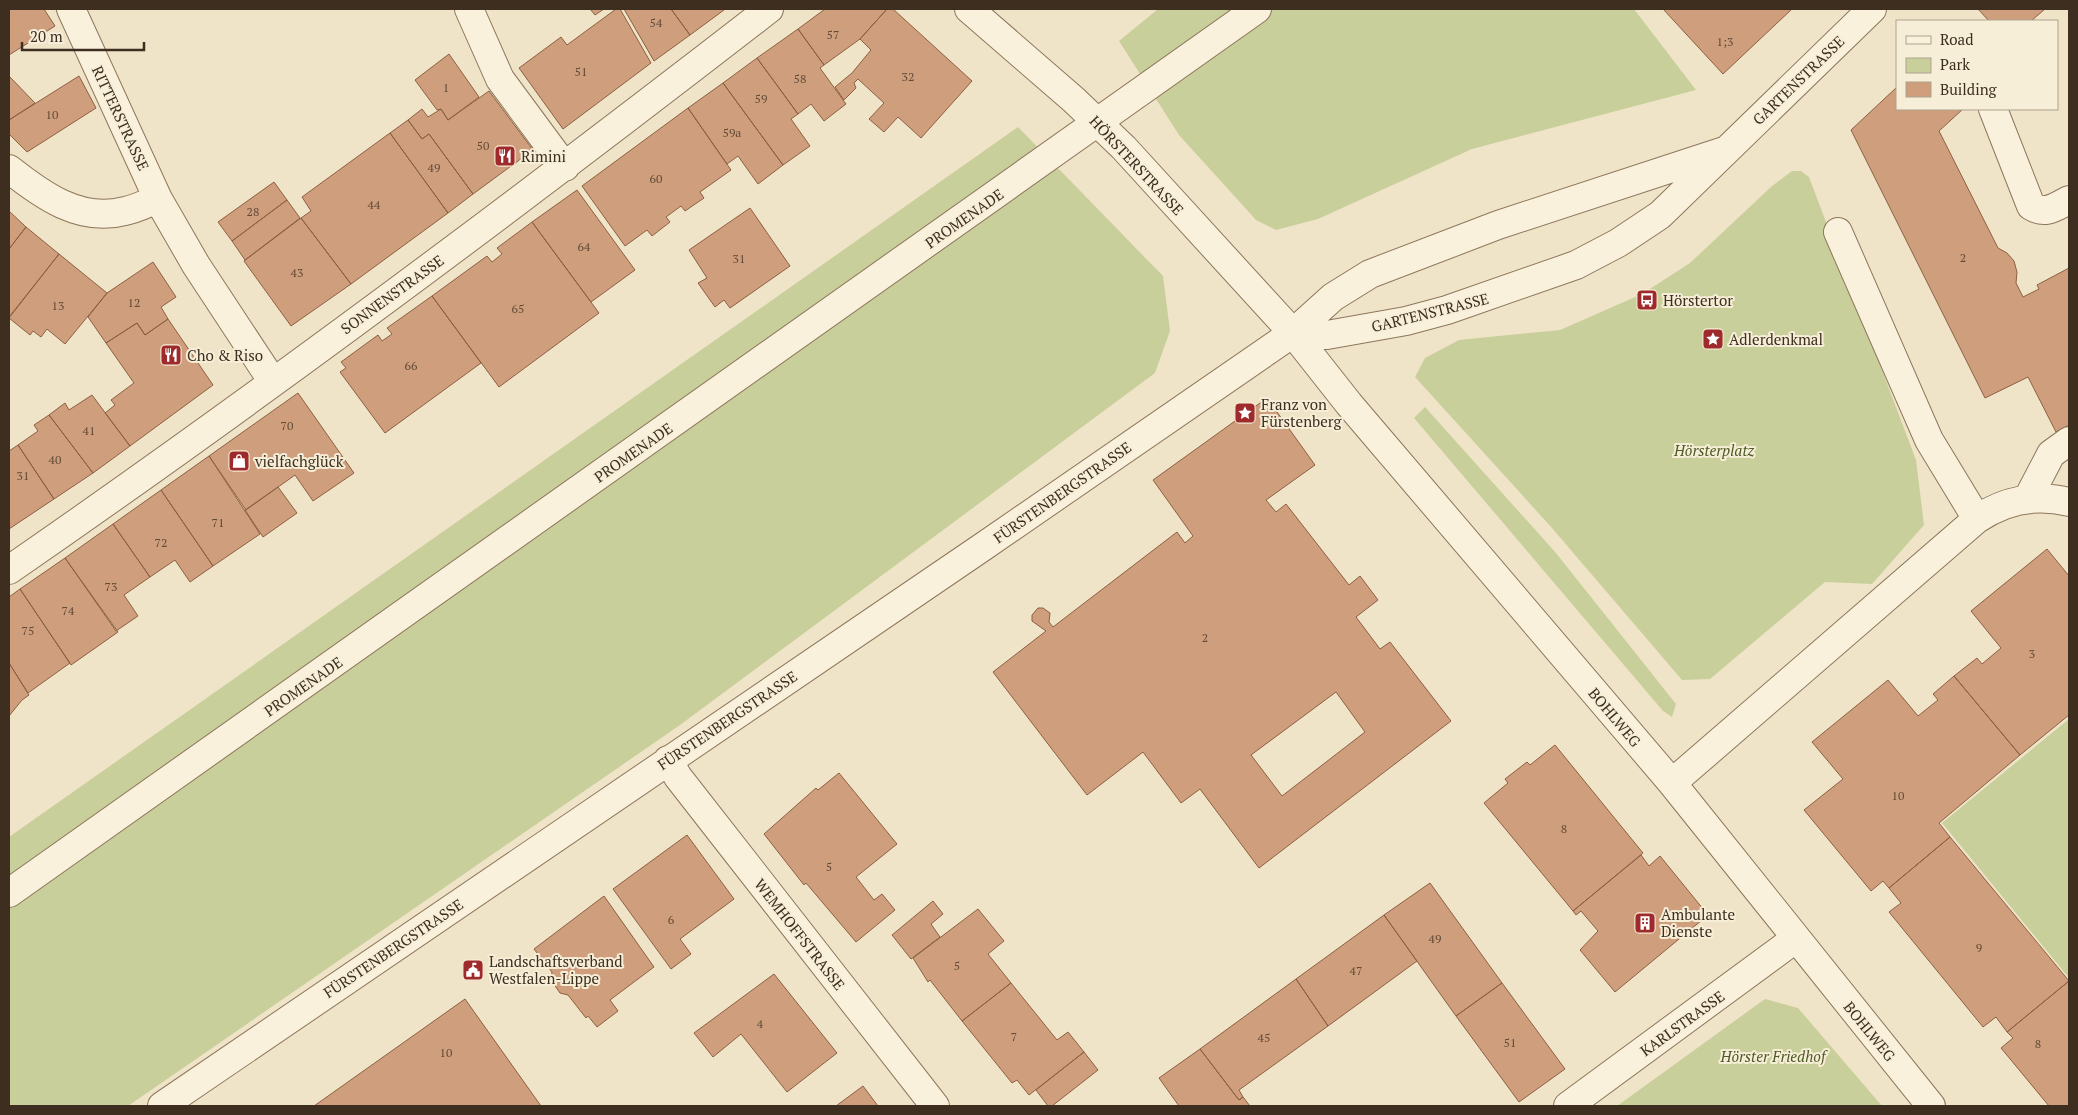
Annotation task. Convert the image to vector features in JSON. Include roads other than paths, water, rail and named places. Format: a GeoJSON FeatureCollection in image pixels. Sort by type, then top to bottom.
{"type":"FeatureCollection","features":[{"type":"Feature","properties":{"kind":"street","name":"RITTERSTRASSE"},"geometry":{"type":"LineString","coordinates":[[71,9],[158,199],[196,265],[273,382]]}},
{"type":"Feature","properties":{"kind":"street"},"geometry":{"type":"LineString","coordinates":[[469,9],[500,79],[565,167]]}},
{"type":"Feature","properties":{"kind":"street","name":"SONNENSTRASSE"},"geometry":{"type":"LineString","coordinates":[[9,570],[273,382],[565,167],[769,9]]}},
{"type":"Feature","properties":{"kind":"street","name":"HÖRSTERSTRASSE"},"geometry":{"type":"LineString","coordinates":[[968,9],[1098,122],[1293,333]]}},
{"type":"Feature","properties":{"kind":"street","name":"PROMENADE"},"geometry":{"type":"LineString","coordinates":[[9,893],[1257,9]]}},
{"type":"Feature","properties":{"kind":"street","name":"GARTENSTRASSE"},"geometry":{"type":"LineString","coordinates":[[1293,333],[1328,335],[1406,321],[1483,299],[1576,265],[1618,243],[1660,215],[1872,9]]}},
{"type":"Feature","properties":{"kind":"street"},"geometry":{"type":"LineString","coordinates":[[1993,110],[2031,206],[2039,211],[2047,211],[2069,200]]}},
{"type":"Feature","properties":{"kind":"street","name":"GARTENSTRASSE"},"geometry":{"type":"LineString","coordinates":[[1293,333],[1332,297],[1370,274],[1498,225],[1724,151]]}},
{"type":"Feature","properties":{"kind":"street"},"geometry":{"type":"LineString","coordinates":[[9,169],[36,191],[63,206],[82,211],[102,214],[125,212],[158,199]]}},
{"type":"Feature","properties":{"kind":"street"},"geometry":{"type":"LineString","coordinates":[[1838,232],[1929,440],[1977,519]]}},
{"type":"Feature","properties":{"kind":"street","name":"FÜRSTENBERGSTRASSE"},"geometry":{"type":"LineString","coordinates":[[162,1106],[673,769],[984,546],[1293,333]]}},
{"type":"Feature","properties":{"kind":"street","name":"BOHLWEG"},"geometry":{"type":"LineString","coordinates":[[1293,333],[1350,404],[1672,783],[1795,939],[1931,1106]]}},
{"type":"Feature","properties":{"kind":"street"},"geometry":{"type":"LineString","coordinates":[[2028,498],[2051,454],[2069,441]]}},
{"type":"Feature","properties":{"kind":"street"},"geometry":{"type":"LineString","coordinates":[[1672,783],[1977,519],[2000,506],[2028,498],[2069,502]]}},
{"type":"Feature","properties":{"kind":"street","name":"WEMHOFFSTRASSE"},"geometry":{"type":"LineString","coordinates":[[673,769],[935,1106]]}},
{"type":"Feature","properties":{"kind":"street","name":"KARLSTRASSE"},"geometry":{"type":"LineString","coordinates":[[1568,1106],[1795,939]]}},
{"type":"Feature","properties":{"kind":"place","name":"Rimini"},"geometry":{"type":"Point","coordinates":[505,156]}},
{"type":"Feature","properties":{"kind":"place","name":"Hörstertor"},"geometry":{"type":"Point","coordinates":[1647,300]}},
{"type":"Feature","properties":{"kind":"place","name":"Adlerdenkmal"},"geometry":{"type":"Point","coordinates":[1713,339]}},
{"type":"Feature","properties":{"kind":"place","name":"Cho & Riso"},"geometry":{"type":"Point","coordinates":[171,355]}},
{"type":"Feature","properties":{"kind":"place","name":"Franz von Fürstenberg"},"geometry":{"type":"Point","coordinates":[1245,413]}},
{"type":"Feature","properties":{"kind":"place","name":"vielfachglück"},"geometry":{"type":"Point","coordinates":[239,461]}},
{"type":"Feature","properties":{"kind":"place","name":"Ambulante Dienste"},"geometry":{"type":"Point","coordinates":[1645,923]}},
{"type":"Feature","properties":{"kind":"place","name":"Landschaftsverband Westfalen-Lippe"},"geometry":{"type":"Point","coordinates":[473,970]}},
{"type":"Feature","properties":{"kind":"park label","name":"Hörsterplatz"},"geometry":{"type":"Point","coordinates":[1714,450]}},
{"type":"Feature","properties":{"kind":"park label","name":"Hörster Friedhof"},"geometry":{"type":"Point","coordinates":[1773,1056]}}]}
